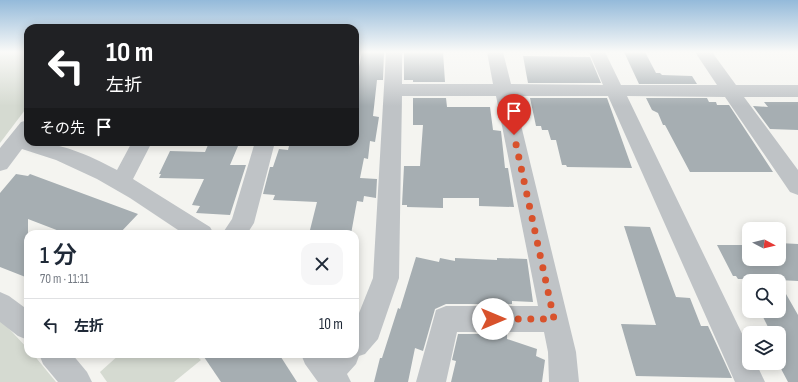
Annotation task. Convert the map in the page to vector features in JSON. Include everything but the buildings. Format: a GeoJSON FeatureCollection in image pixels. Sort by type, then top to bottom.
{"type":"FeatureCollection","features":[{"type":"Feature","properties":{"kind":"street"},"geometry":{"type":"LineString","coordinates":[[359,339],[368,329],[386,278],[394,70]]}},
{"type":"Feature","properties":{"kind":"street"},"geometry":{"type":"LineString","coordinates":[[499,70],[562,352],[564,382]]}},
{"type":"Feature","properties":{"kind":"street"},"geometry":{"type":"LineString","coordinates":[[605,70],[750,382]]}},
{"type":"Feature","properties":{"kind":"street"},"geometry":{"type":"LineString","coordinates":[[715,70],[798,186]]}},
{"type":"Feature","properties":{"kind":"street"},"geometry":{"type":"LineString","coordinates":[[393,90],[798,91]]}},
{"type":"Feature","properties":{"kind":"street"},"geometry":{"type":"LineString","coordinates":[[0,163],[23,134]]}},
{"type":"Feature","properties":{"kind":"street"},"geometry":{"type":"LineString","coordinates":[[48,146],[121,182],[168,210],[196,230]]}},
{"type":"Feature","properties":{"kind":"street"},"geometry":{"type":"LineString","coordinates":[[121,182],[140,146]]}},
{"type":"Feature","properties":{"kind":"street"},"geometry":{"type":"LineString","coordinates":[[237,230],[242,223],[264,146]]}},
{"type":"Feature","properties":{"kind":"street"},"geometry":{"type":"LineString","coordinates":[[0,305],[24,324]]}},
{"type":"Feature","properties":{"kind":"street"},"geometry":{"type":"LineString","coordinates":[[431,382],[446,319],[554,319]]}},
{"type":"Feature","properties":{"kind":"street"},"geometry":{"type":"LineString","coordinates":[[56,358],[76,382]]}},
{"type":"Feature","properties":{"kind":"shaded area"},"geometry":{"type":"Polygon","coordinates":[[[0,70],[24,70],[24,111],[0,143],[0,70]]]}},
{"type":"Feature","properties":{"kind":"shaded area"},"geometry":{"type":"Polygon","coordinates":[[[0,319],[24,345],[24,358],[36,358],[56,382],[0,382],[0,319]]]}},
{"type":"Feature","properties":{"kind":"shaded area"},"geometry":{"type":"Polygon","coordinates":[[[116,358],[199,358],[201,360],[174,382],[107,382],[100,372],[116,358]]]}},
{"type":"Feature","properties":{"kind":"route"},"geometry":{"type":"LineString","coordinates":[[493,319],[554,319],[514,135]]}}]}
